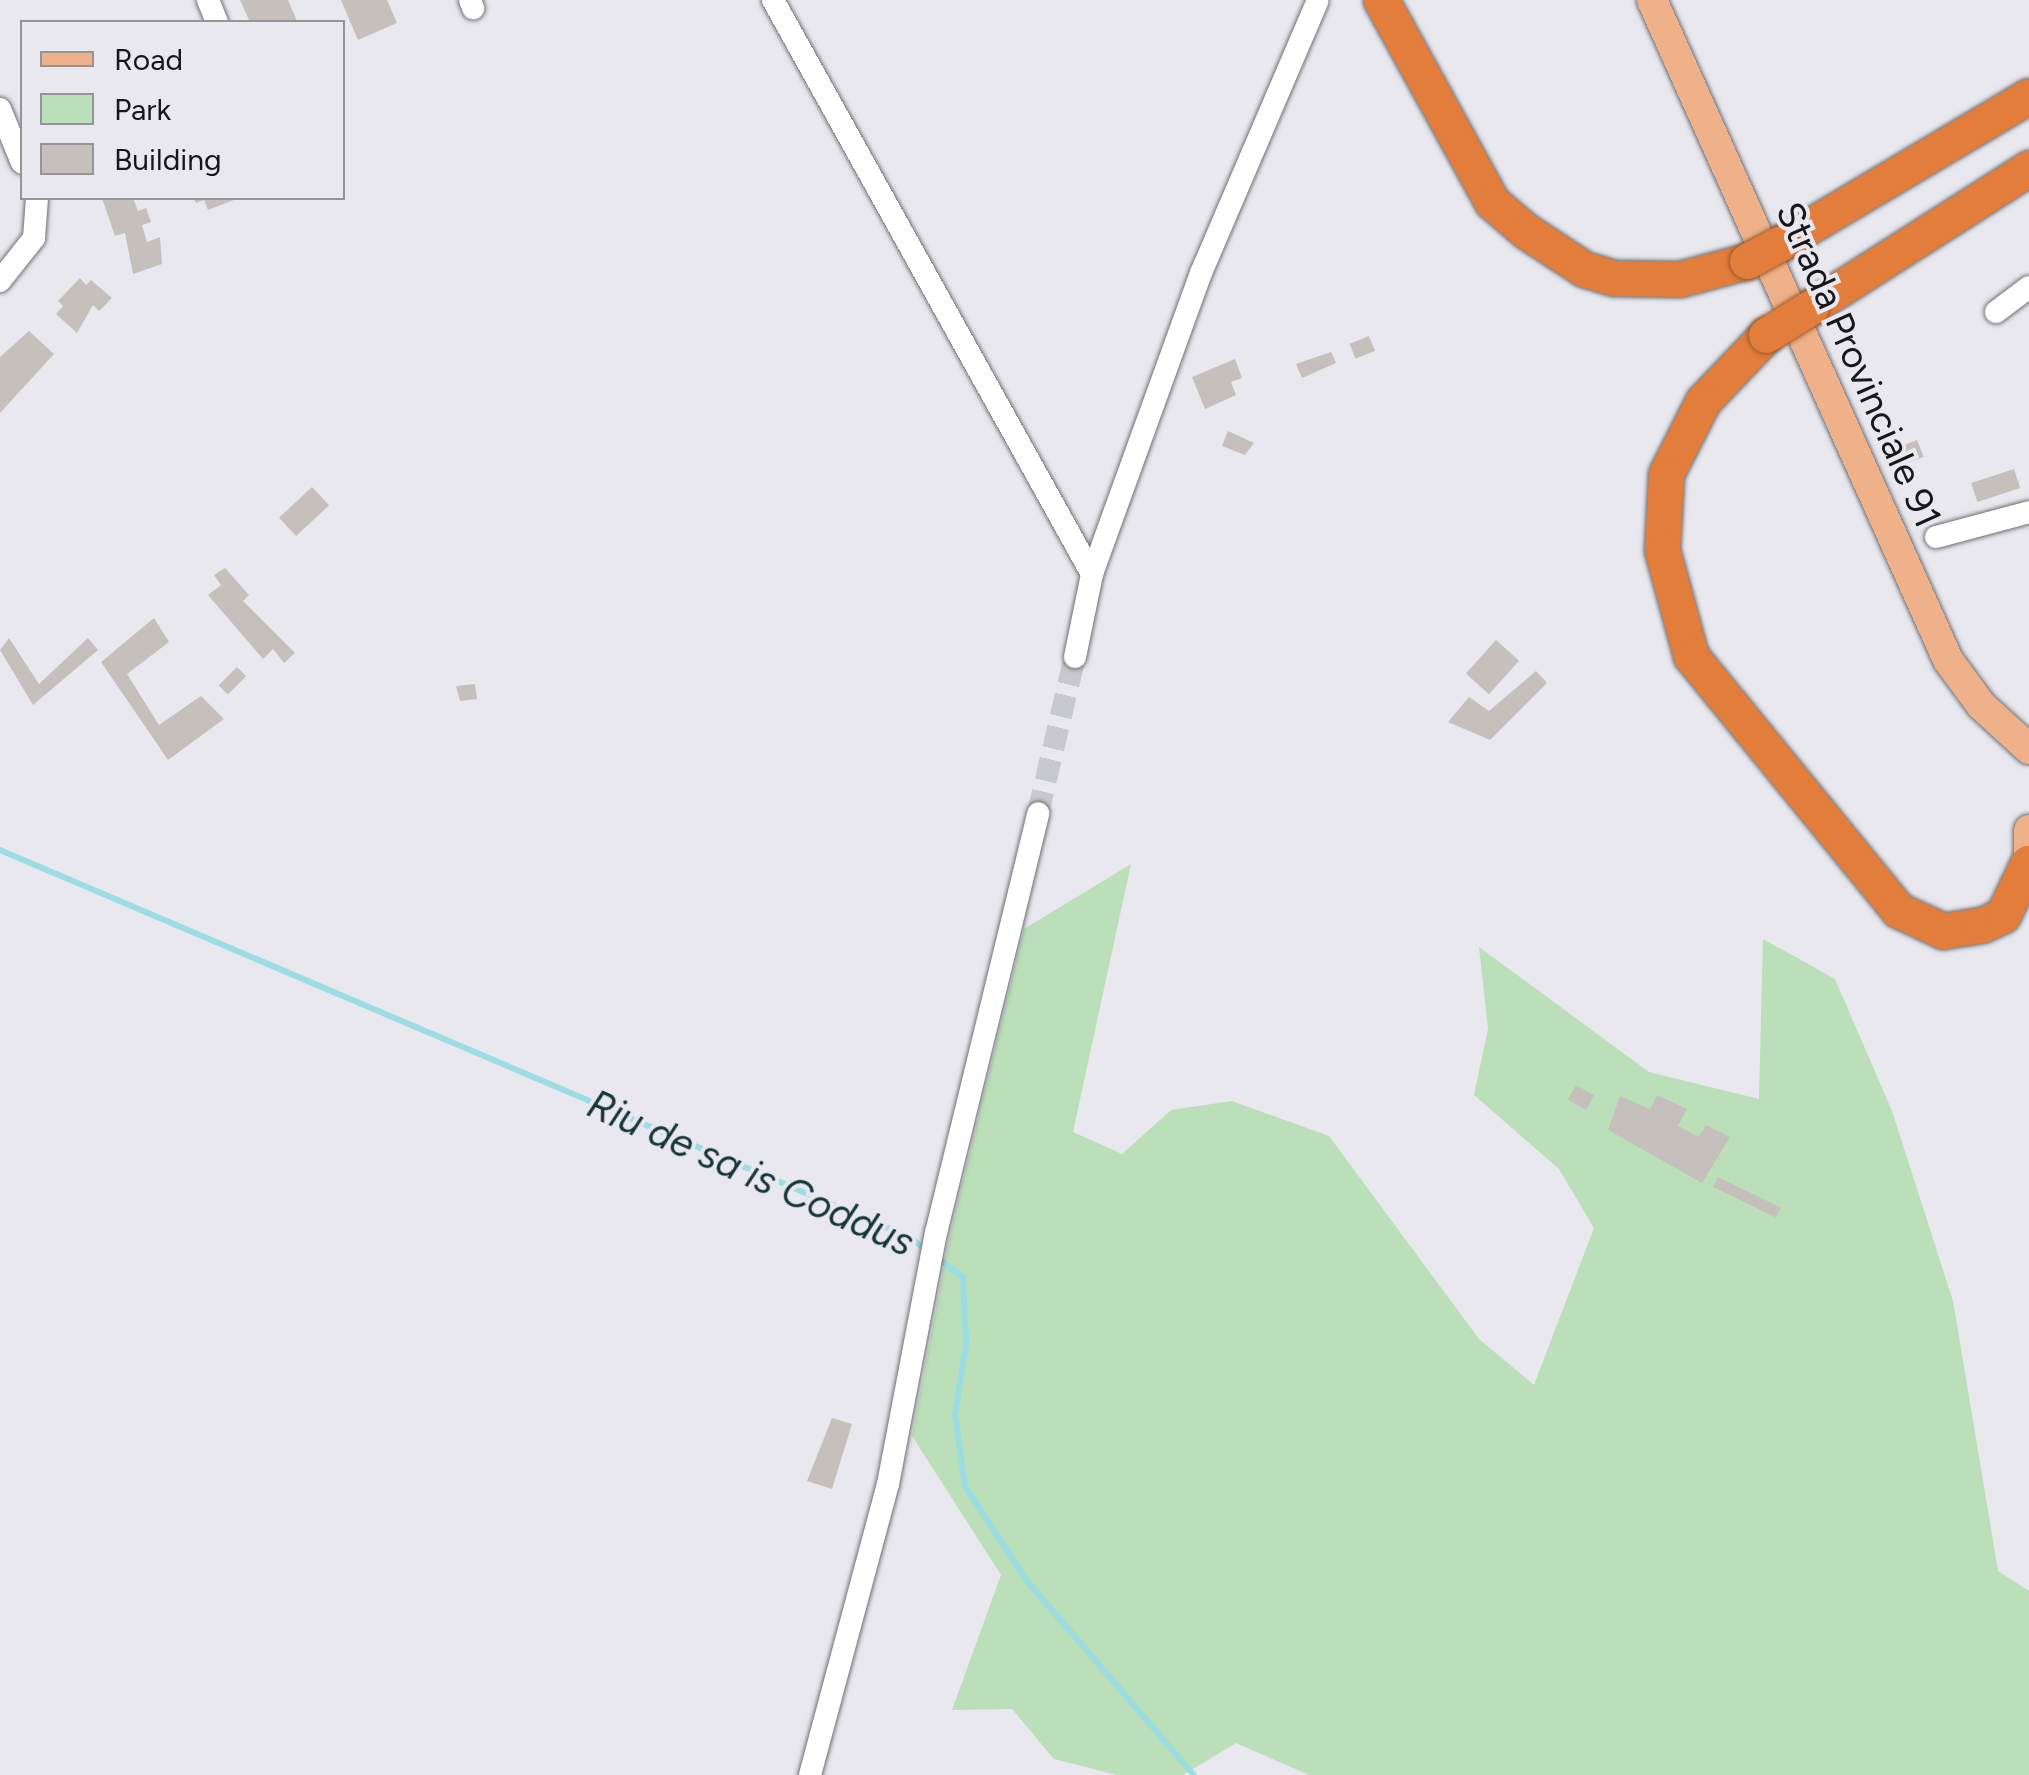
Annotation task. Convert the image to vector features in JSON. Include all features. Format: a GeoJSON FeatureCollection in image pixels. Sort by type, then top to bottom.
{"type":"FeatureCollection","features":[{"type":"Feature","properties":{"kind":"highway"},"geometry":{"type":"LineString","coordinates":[[1381,0],[1492,202],[1526,232],[1584,268],[1614,278],[1680,279],[1747,261],[1826,222],[2029,96]]}},
{"type":"Feature","properties":{"kind":"highway"},"geometry":{"type":"LineString","coordinates":[[2029,168],[1760,341],[1703,401],[1666,474],[1662,550],[1690,656],[1898,910],[1943,930],[1982,925],[2003,915],[2029,864]]}},
{"type":"Feature","properties":{"kind":"main road","name":"Strada Provinciale 91"},"geometry":{"type":"LineString","coordinates":[[1652,0],[1948,660],[2026,755]]}},
{"type":"Feature","properties":{"kind":"main road"},"geometry":{"type":"LineString","coordinates":[[2029,830],[2029,864]]}},
{"type":"Feature","properties":{"kind":"street"},"geometry":{"type":"LineString","coordinates":[[773,0],[1092,574]]}},
{"type":"Feature","properties":{"kind":"street"},"geometry":{"type":"LineString","coordinates":[[1075,657],[1092,574],[1201,273],[1317,2]]}},
{"type":"Feature","properties":{"kind":"street"},"geometry":{"type":"LineString","coordinates":[[0,109],[20,158]]}},
{"type":"Feature","properties":{"kind":"street"},"geometry":{"type":"LineString","coordinates":[[0,281],[34,238],[37,200]]}},
{"type":"Feature","properties":{"kind":"street"},"geometry":{"type":"LineString","coordinates":[[1996,312],[2029,286]]}},
{"type":"Feature","properties":{"kind":"street"},"geometry":{"type":"LineString","coordinates":[[1936,538],[2029,512]]}},
{"type":"Feature","properties":{"kind":"street"},"geometry":{"type":"LineString","coordinates":[[810,1775],[888,1484],[932,1254],[1038,813]]}},
{"type":"Feature","properties":{"kind":"green space"},"geometry":{"type":"Polygon","coordinates":[[[1131,864],[1073,1132],[1122,1154],[1171,1110],[1232,1101],[1329,1136],[1479,1339],[1534,1385],[1594,1228],[1559,1169],[1474,1095],[1488,1029],[1479,947],[1649,1072],[1759,1099],[1763,939],[1835,979],[1892,1111],[1953,1301],[1998,1571],[2029,1591],[2029,1775],[1309,1775],[1236,1743],[1183,1775],[1117,1775],[1054,1759],[1012,1709],[952,1710],[1001,1575],[912,1436],[949,1239],[1024,929],[1131,864]]]}},
{"type":"Feature","properties":{"kind":"building"},"geometry":{"type":"Polygon","coordinates":[[[240,0],[288,0],[297,20],[249,20],[240,0]]]}},
{"type":"Feature","properties":{"kind":"building"},"geometry":{"type":"Polygon","coordinates":[[[341,0],[387,0],[397,23],[358,40],[341,0]]]}},
{"type":"Feature","properties":{"kind":"building"},"geometry":{"type":"Polygon","coordinates":[[[103,200],[134,200],[138,211],[146,208],[151,222],[142,225],[147,242],[160,237],[162,264],[133,274],[125,233],[115,236],[103,200]]]}},
{"type":"Feature","properties":{"kind":"building"},"geometry":{"type":"Polygon","coordinates":[[[204,200],[234,200],[208,210],[204,200]]]}},
{"type":"Feature","properties":{"kind":"building"},"geometry":{"type":"Polygon","coordinates":[[[80,278],[86,285],[91,280],[112,298],[99,311],[93,305],[77,333],[56,314],[63,306],[58,301],[80,278]]]}},
{"type":"Feature","properties":{"kind":"building"},"geometry":{"type":"Polygon","coordinates":[[[29,331],[54,354],[0,413],[0,357],[29,331]]]}},
{"type":"Feature","properties":{"kind":"building"},"geometry":{"type":"Polygon","coordinates":[[[1369,336],[1375,351],[1356,359],[1350,344],[1369,336]]]}},
{"type":"Feature","properties":{"kind":"building"},"geometry":{"type":"Polygon","coordinates":[[[1331,352],[1336,363],[1302,378],[1296,364],[1331,352]]]}},
{"type":"Feature","properties":{"kind":"building"},"geometry":{"type":"Polygon","coordinates":[[[1235,359],[1242,378],[1231,382],[1236,395],[1205,409],[1192,377],[1235,359]]]}},
{"type":"Feature","properties":{"kind":"building"},"geometry":{"type":"Polygon","coordinates":[[[1228,431],[1254,443],[1245,455],[1222,446],[1228,431]]]}},
{"type":"Feature","properties":{"kind":"building"},"geometry":{"type":"Polygon","coordinates":[[[1917,440],[1924,457],[1906,464],[1899,447],[1917,440]]]}},
{"type":"Feature","properties":{"kind":"building"},"geometry":{"type":"Polygon","coordinates":[[[2014,469],[2020,488],[1977,502],[1971,483],[2014,469]]]}},
{"type":"Feature","properties":{"kind":"building"},"geometry":{"type":"Polygon","coordinates":[[[312,487],[329,505],[296,536],[279,518],[312,487]]]}},
{"type":"Feature","properties":{"kind":"building"},"geometry":{"type":"Polygon","coordinates":[[[225,568],[249,595],[243,601],[295,653],[284,663],[273,649],[263,659],[208,595],[221,585],[214,575],[225,568]]]}},
{"type":"Feature","properties":{"kind":"building"},"geometry":{"type":"Polygon","coordinates":[[[154,618],[169,642],[127,674],[159,725],[201,696],[224,719],[168,760],[101,662],[154,618]]]}},
{"type":"Feature","properties":{"kind":"building"},"geometry":{"type":"Polygon","coordinates":[[[9,638],[39,684],[88,638],[98,650],[33,705],[0,650],[9,638]]]}},
{"type":"Feature","properties":{"kind":"building"},"geometry":{"type":"Polygon","coordinates":[[[1496,640],[1519,661],[1489,694],[1466,673],[1496,640]]]}},
{"type":"Feature","properties":{"kind":"building"},"geometry":{"type":"Polygon","coordinates":[[[237,667],[246,676],[228,695],[219,685],[237,667]]]}},
{"type":"Feature","properties":{"kind":"building"},"geometry":{"type":"Polygon","coordinates":[[[1536,671],[1547,683],[1490,740],[1448,722],[1469,697],[1489,711],[1536,671]]]}},
{"type":"Feature","properties":{"kind":"building"},"geometry":{"type":"Polygon","coordinates":[[[475,684],[477,699],[460,701],[456,686],[475,684]]]}},
{"type":"Feature","properties":{"kind":"building"},"geometry":{"type":"Polygon","coordinates":[[[1576,1085],[1594,1095],[1586,1110],[1568,1100],[1576,1085]]]}},
{"type":"Feature","properties":{"kind":"building"},"geometry":{"type":"Polygon","coordinates":[[[1657,1095],[1687,1109],[1678,1126],[1699,1137],[1706,1125],[1730,1137],[1702,1183],[1608,1130],[1620,1096],[1650,1109],[1657,1095]]]}},
{"type":"Feature","properties":{"kind":"building"},"geometry":{"type":"Polygon","coordinates":[[[1718,1177],[1781,1208],[1776,1218],[1713,1187],[1718,1177]]]}},
{"type":"Feature","properties":{"kind":"building"},"geometry":{"type":"Polygon","coordinates":[[[832,1418],[852,1424],[832,1489],[807,1481],[832,1418]]]}},
{"type":"Feature","properties":{"kind":"waterway","name":"Riu de sa is Coddus"},"geometry":{"type":"LineString","coordinates":[[0,850],[909,1237],[926,1250]]}},
{"type":"Feature","properties":{"kind":"waterway","name":"Riu de sa is Coddus"},"geometry":{"type":"LineString","coordinates":[[936,1257],[963,1277],[966,1344],[955,1414],[965,1486],[1027,1581],[1194,1775]]}},
{"type":"Feature","properties":{"kind":"tunnel"},"geometry":{"type":"LineString","coordinates":[[1038,813],[1075,657]]}}]}
